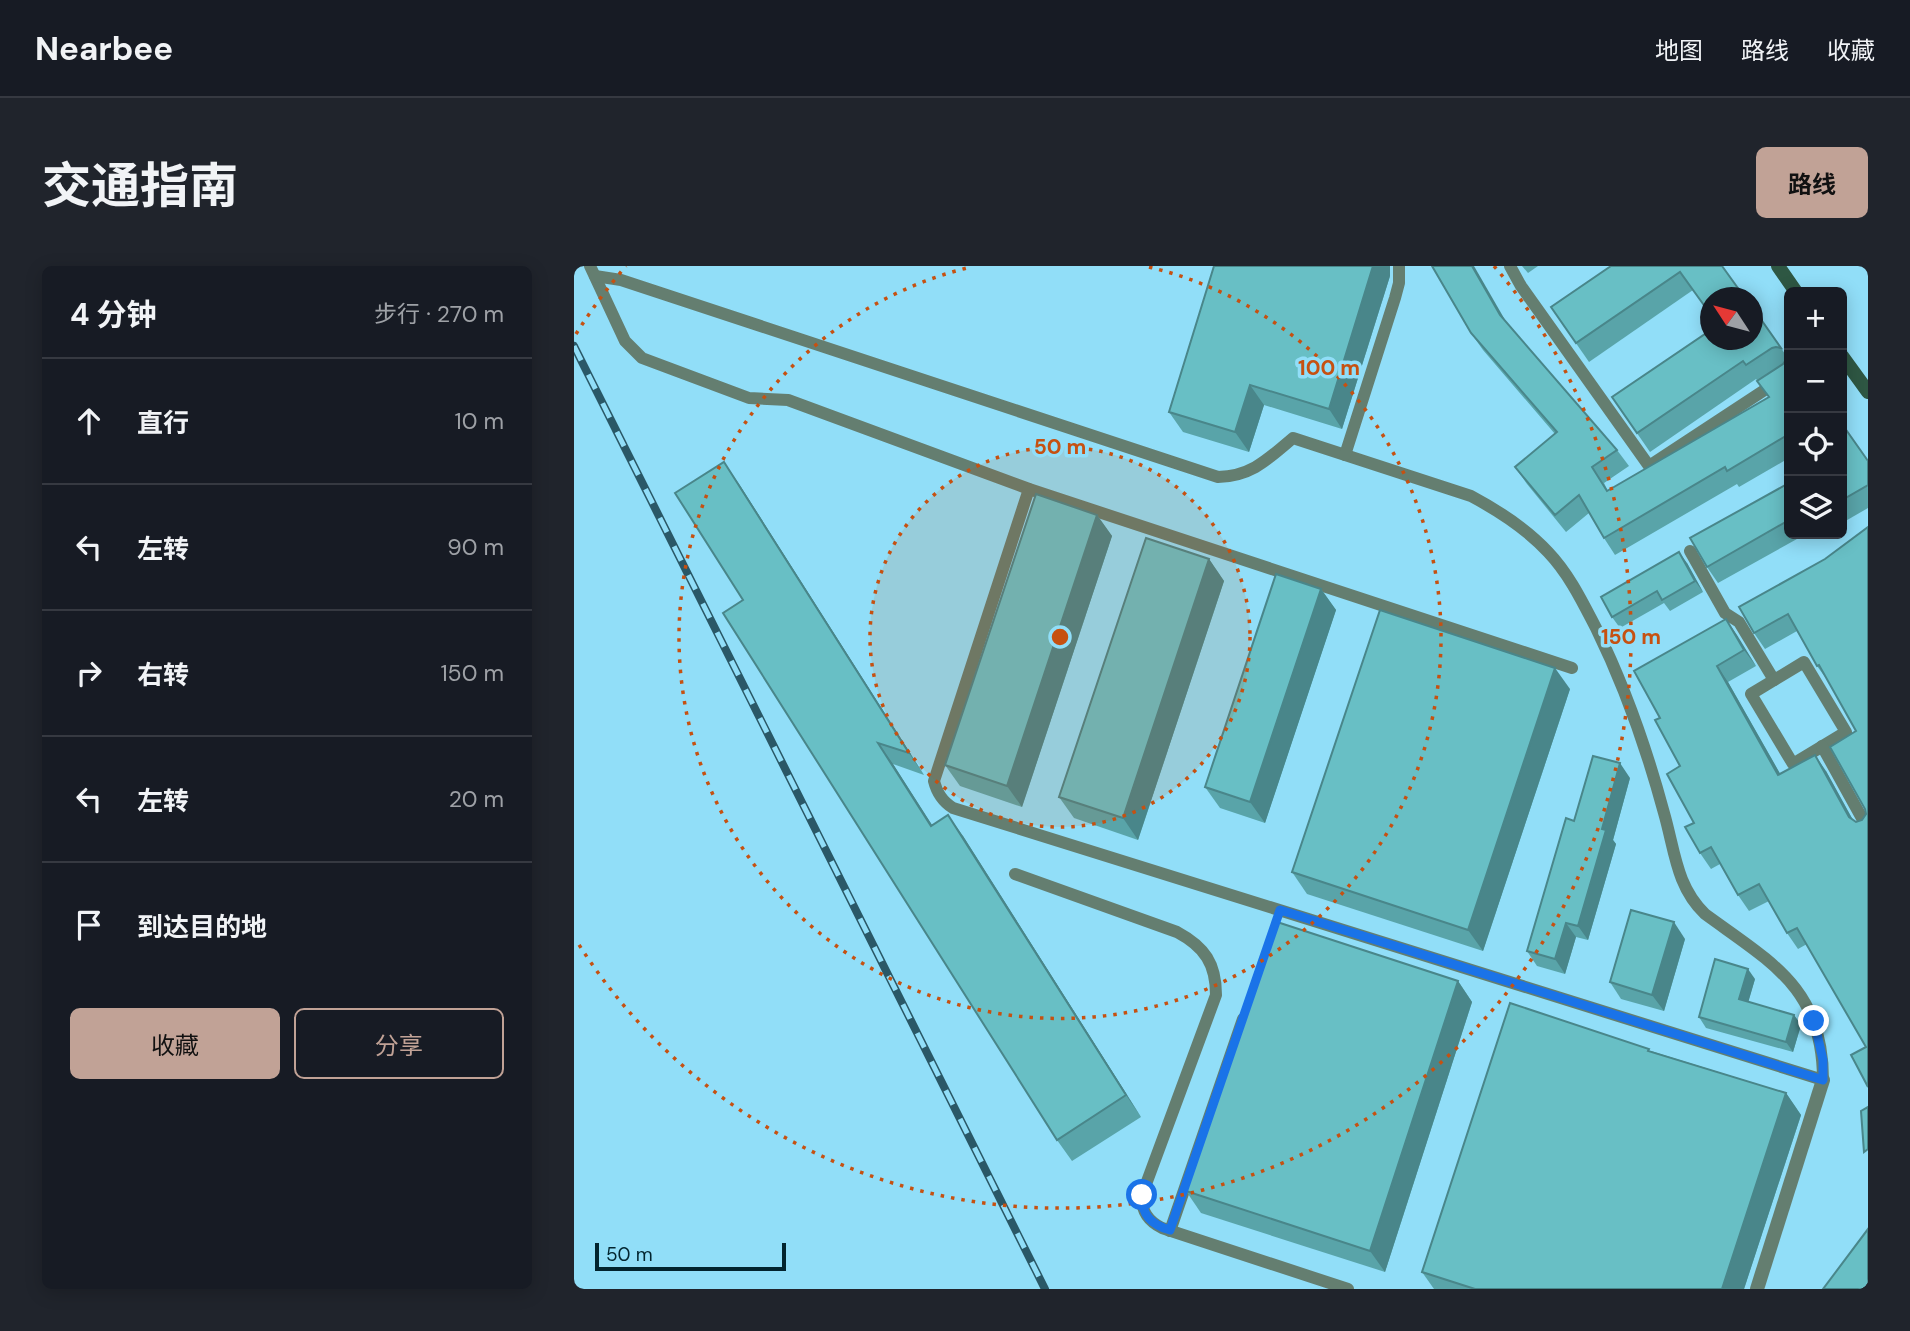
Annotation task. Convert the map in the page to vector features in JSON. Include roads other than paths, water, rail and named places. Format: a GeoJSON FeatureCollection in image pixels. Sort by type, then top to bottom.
{"type":"FeatureCollection","features":[{"type":"Feature","properties":{"kind":"street"},"geometry":{"type":"LineString","coordinates":[[1777,266],[1792,287]]}},
{"type":"Feature","properties":{"kind":"street"},"geometry":{"type":"LineString","coordinates":[[1847,363],[1868,392]]}},
{"type":"Feature","properties":{"kind":"street"},"geometry":{"type":"LineString","coordinates":[[1757,1289],[1823,1080]]}},
{"type":"Feature","properties":{"kind":"lane"},"geometry":{"type":"LineString","coordinates":[[1345,455],[1395,298],[1399,283],[1399,266]]}},
{"type":"Feature","properties":{"kind":"lane"},"geometry":{"type":"LineString","coordinates":[[1510,266],[1521,286],[1649,466],[1784,377]]}},
{"type":"Feature","properties":{"kind":"lane"},"geometry":{"type":"LineString","coordinates":[[592,271],[1218,477],[1254,469],[1293,438],[1471,496],[1514,521],[1533,537],[1564,571],[1577,590],[1604,646],[1629,704],[1664,813],[1682,882],[1705,914],[1770,961],[1796,988],[1817,1030],[1823,1060],[1823,1080],[1278,916],[953,808],[946,803],[934,781],[1029,489]]}},
{"type":"Feature","properties":{"kind":"lane"},"geometry":{"type":"LineString","coordinates":[[592,271],[625,341],[642,358],[749,398],[788,400],[1029,489],[1573,668]]}},
{"type":"Feature","properties":{"kind":"lane"},"geometry":{"type":"LineString","coordinates":[[1690,551],[1725,613],[1739,622],[1774,680]]}},
{"type":"Feature","properties":{"kind":"lane"},"geometry":{"type":"LineString","coordinates":[[1804,662],[1846,732],[1793,764],[1751,694],[1774,680],[1804,662]]}},
{"type":"Feature","properties":{"kind":"lane"},"geometry":{"type":"LineString","coordinates":[[1822,746],[1868,829]]}},
{"type":"Feature","properties":{"kind":"lane"},"geometry":{"type":"LineString","coordinates":[[1015,874],[1177,932],[1200,948],[1214,971],[1216,995],[1142,1195],[1143,1210],[1147,1217],[1154,1224],[1170,1230],[1348,1289]]}},
{"type":"Feature","properties":{"kind":"lane"},"geometry":{"type":"LineString","coordinates":[[1170,1230],[1245,1013]]}},
{"type":"Feature","properties":{"kind":"railway"},"geometry":{"type":"LineString","coordinates":[[574,346],[1045,1289]]}}]}
